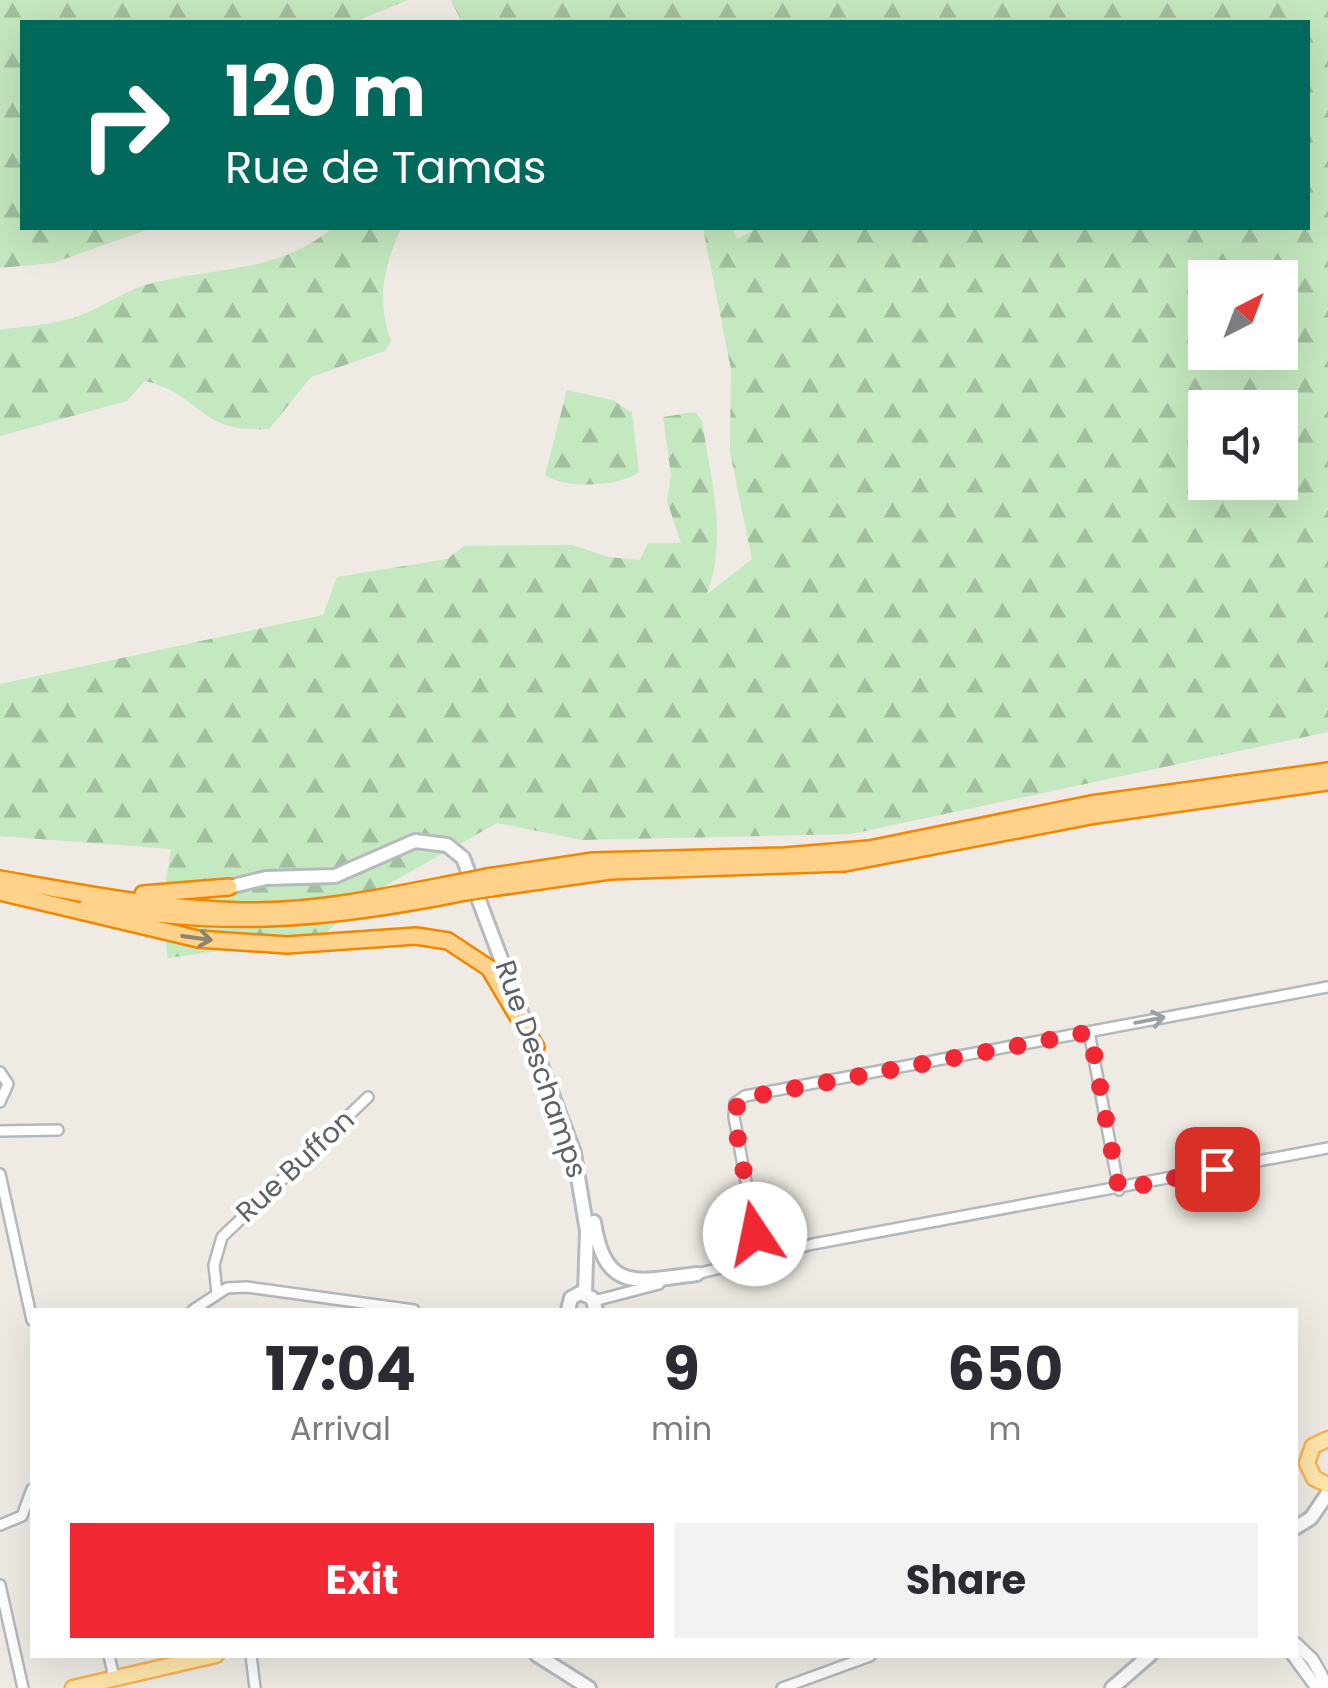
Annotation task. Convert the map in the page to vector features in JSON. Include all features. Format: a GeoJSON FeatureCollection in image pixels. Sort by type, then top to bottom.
{"type":"FeatureCollection","features":[{"type":"Feature","properties":{"kind":"highway"},"geometry":{"type":"LineString","coordinates":[[0,891],[133,912],[238,921],[328,917],[593,861],[784,856],[869,848],[1092,804],[1328,771]]}},
{"type":"Feature","properties":{"kind":"highway"},"geometry":{"type":"LineString","coordinates":[[489,882],[610,871],[845,863],[1096,814],[1328,782]]}},
{"type":"Feature","properties":{"kind":"highway"},"geometry":{"type":"LineString","coordinates":[[0,878],[149,904],[259,911],[464,887]]}},
{"type":"Feature","properties":{"kind":"highway"},"geometry":{"type":"LineString","coordinates":[[0,878],[158,895],[229,888]]}},
{"type":"Feature","properties":{"kind":"highway"},"geometry":{"type":"LineString","coordinates":[[0,891],[150,930],[213,940],[286,945],[424,936],[448,941],[489,968],[536,1047]]}},
{"type":"Feature","properties":{"kind":"main road","name":"Rue Deschamps"},"geometry":{"type":"LineString","coordinates":[[229,888],[266,878],[336,876],[399,846],[422,840],[447,845],[467,865],[564,1120],[584,1200],[592,1301]]}},
{"type":"Feature","properties":{"kind":"main road"},"geometry":{"type":"LineString","coordinates":[[564,1120],[589,1190],[598,1248],[607,1266],[620,1277],[637,1281],[698,1274]]}},
{"type":"Feature","properties":{"kind":"main road"},"geometry":{"type":"LineString","coordinates":[[568,1308],[571,1298],[592,1301]]}},
{"type":"Feature","properties":{"kind":"main road"},"geometry":{"type":"LineString","coordinates":[[1314,1515],[1318,1480],[1302,1460],[1313,1446],[1328,1439]]}},
{"type":"Feature","properties":{"kind":"main road"},"geometry":{"type":"LineString","coordinates":[[1298,1526],[1314,1515],[1328,1493]]}},
{"type":"Feature","properties":{"kind":"main road"},"geometry":{"type":"LineString","coordinates":[[73,1688],[203,1658]]}},
{"type":"Feature","properties":{"kind":"main road"},"geometry":{"type":"LineString","coordinates":[[542,1658],[589,1688]]}},
{"type":"Feature","properties":{"kind":"main road"},"geometry":{"type":"LineString","coordinates":[[551,1658],[566,1673]]}},
{"type":"Feature","properties":{"kind":"main road"},"geometry":{"type":"LineString","coordinates":[[1112,1688],[1147,1658]]}},
{"type":"Feature","properties":{"kind":"street"},"geometry":{"type":"LineString","coordinates":[[760,1258],[734,1117],[735,1103],[745,1096],[1328,987]]}},
{"type":"Feature","properties":{"kind":"street"},"geometry":{"type":"LineString","coordinates":[[1090,1032],[1119,1190]]}},
{"type":"Feature","properties":{"kind":"street"},"geometry":{"type":"LineString","coordinates":[[0,1072],[8,1084],[0,1102]]}},
{"type":"Feature","properties":{"kind":"street","name":"Rue Buffon"},"geometry":{"type":"LineString","coordinates":[[217,1293],[214,1265],[222,1237],[368,1097]]}},
{"type":"Feature","properties":{"kind":"street"},"geometry":{"type":"LineString","coordinates":[[0,1131],[58,1130]]}},
{"type":"Feature","properties":{"kind":"street"},"geometry":{"type":"LineString","coordinates":[[592,1301],[760,1258],[1328,1148]]}},
{"type":"Feature","properties":{"kind":"street"},"geometry":{"type":"LineString","coordinates":[[0,1174],[30,1311]]}},
{"type":"Feature","properties":{"kind":"street"},"geometry":{"type":"LineString","coordinates":[[196,1308],[217,1293],[247,1287],[399,1308]]}},
{"type":"Feature","properties":{"kind":"street"},"geometry":{"type":"LineString","coordinates":[[0,1525],[28,1514]]}},
{"type":"Feature","properties":{"kind":"street"},"geometry":{"type":"LineString","coordinates":[[0,1585],[24,1688]]}},
{"type":"Feature","properties":{"kind":"street"},"geometry":{"type":"LineString","coordinates":[[1298,1647],[1312,1659],[1323,1688]]}},
{"type":"Feature","properties":{"kind":"street"},"geometry":{"type":"LineString","coordinates":[[110,1658],[114,1678]]}},
{"type":"Feature","properties":{"kind":"street"},"geometry":{"type":"LineString","coordinates":[[251,1658],[254,1688]]}},
{"type":"Feature","properties":{"kind":"street"},"geometry":{"type":"LineString","coordinates":[[782,1688],[864,1658]]}},
{"type":"Feature","properties":{"kind":"street"},"geometry":{"type":"LineString","coordinates":[[1296,1658],[1323,1688]]}},
{"type":"Feature","properties":{"kind":"green space"},"geometry":{"type":"Polygon","coordinates":[[[0,0],[408,0],[360,20],[20,20],[20,230],[146,230],[53,263],[0,268],[0,0]]]}},
{"type":"Feature","properties":{"kind":"green space"},"geometry":{"type":"Polygon","coordinates":[[[451,0],[1328,0],[1328,732],[851,834],[582,840],[497,823],[353,904],[323,937],[168,958],[161,912],[171,849],[0,836],[0,684],[323,615],[337,577],[447,559],[464,546],[572,545],[608,557],[640,560],[648,543],[681,543],[667,501],[671,475],[663,417],[695,412],[702,421],[717,530],[707,594],[752,559],[730,452],[731,369],[703,230],[734,230],[737,239],[754,230],[1310,230],[1310,20],[461,20],[451,0]]]}},
{"type":"Feature","properties":{"kind":"green space"},"geometry":{"type":"Polygon","coordinates":[[[329,230],[400,230],[384,283],[384,311],[391,341],[385,351],[311,377],[269,429],[245,429],[214,420],[179,395],[145,381],[127,401],[0,436],[0,330],[76,317],[145,285],[266,262],[311,243],[329,230]]]}},
{"type":"Feature","properties":{"kind":"green space"},"geometry":{"type":"Polygon","coordinates":[[[567,390],[613,400],[632,413],[639,472],[619,481],[592,484],[565,483],[545,475],[567,390]]]}},
{"type":"Feature","properties":{"kind":"route"},"geometry":{"type":"LineString","coordinates":[[755,1234],[733,1110],[739,1099],[1090,1032],[1119,1190],[1217,1169]]}}]}
